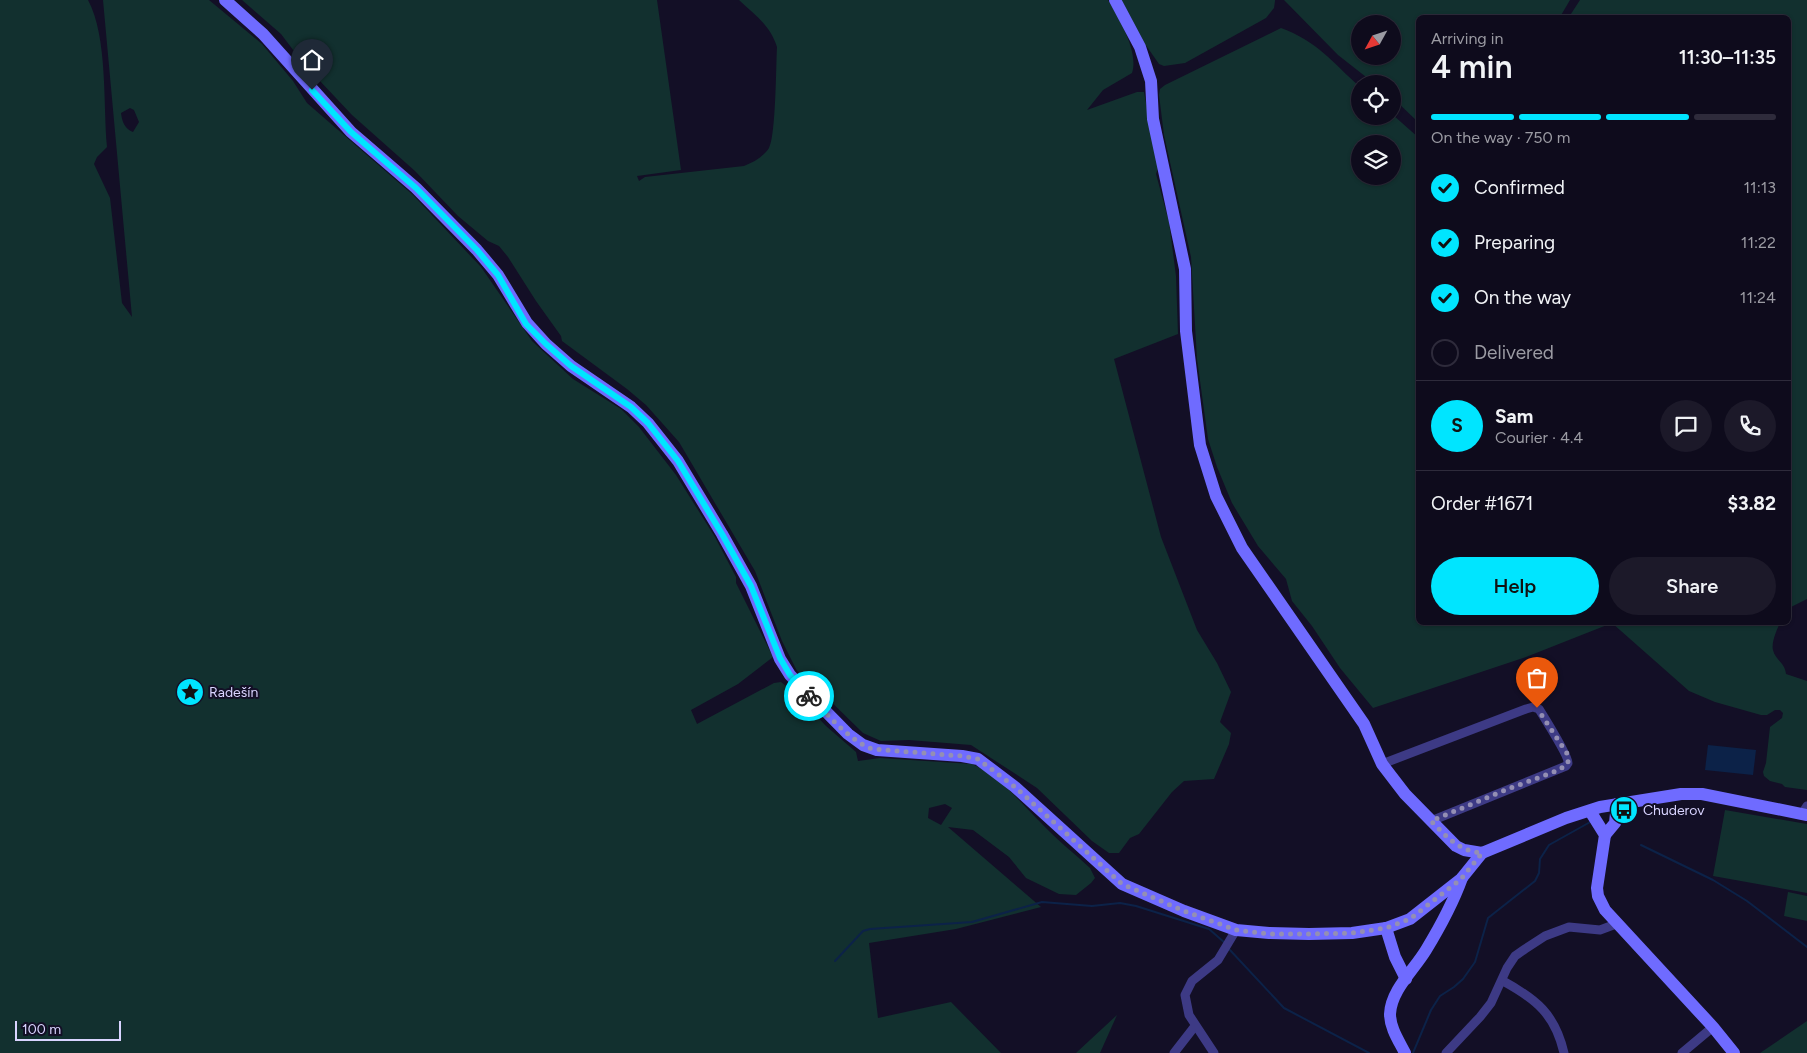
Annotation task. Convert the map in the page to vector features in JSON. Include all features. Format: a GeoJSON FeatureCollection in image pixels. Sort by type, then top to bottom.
{"type":"FeatureCollection","features":[{"type":"Feature","properties":{"kind":"street"},"geometry":{"type":"LineString","coordinates":[[225,0],[263,34],[351,132],[416,188],[477,250],[498,275],[526,324],[571,366],[631,407],[648,423],[678,461],[722,534],[751,586],[785,667],[804,691],[863,746],[877,750],[962,756],[978,759],[1015,787],[1122,884],[1233,935],[1352,933],[1386,928],[1410,919],[1462,878],[1482,853],[1566,818],[1602,823]]}},
{"type":"Feature","properties":{"kind":"street"},"geometry":{"type":"LineString","coordinates":[[1114,0],[1140,47],[1151,81],[1152,119],[1185,269],[1186,332],[1200,445],[1216,496],[1242,548],[1364,724],[1382,764],[1405,794],[1456,846],[1464,850],[1482,853]]}},
{"type":"Feature","properties":{"kind":"street"},"geometry":{"type":"LineString","coordinates":[[1382,764],[1526,709],[1533,707],[1539,709],[1547,726],[1568,755],[1566,766],[1431,821]]}},
{"type":"Feature","properties":{"kind":"street"},"geometry":{"type":"LineString","coordinates":[[1734,1053],[1713,1027],[1605,910],[1598,896],[1602,823],[1617,804],[1680,794],[1702,794],[1805,812]]}},
{"type":"Feature","properties":{"kind":"street"},"geometry":{"type":"LineString","coordinates":[[1602,823],[1617,804]]}},
{"type":"Feature","properties":{"kind":"street"},"geometry":{"type":"LineString","coordinates":[[1405,1053],[1391,1026],[1391,1005],[1396,992],[1425,951],[1453,902],[1462,878]]}},
{"type":"Feature","properties":{"kind":"street"},"geometry":{"type":"LineString","coordinates":[[1446,1053],[1480,1016],[1515,956],[1545,936],[1569,927],[1600,930],[1616,924]]}},
{"type":"Feature","properties":{"kind":"street"},"geometry":{"type":"LineString","coordinates":[[1386,928],[1395,957],[1406,980]]}},
{"type":"Feature","properties":{"kind":"street"},"geometry":{"type":"LineString","coordinates":[[1214,1053],[1195,1026],[1186,1005],[1187,988],[1192,981],[1218,960],[1233,935]]}},
{"type":"Feature","properties":{"kind":"street"},"geometry":{"type":"LineString","coordinates":[[1502,981],[1533,999],[1545,1010],[1560,1036],[1564,1053]]}},
{"type":"Feature","properties":{"kind":"street"},"geometry":{"type":"LineString","coordinates":[[1174,1053],[1195,1026]]}},
{"type":"Feature","properties":{"kind":"street"},"geometry":{"type":"LineString","coordinates":[[1682,1053],[1713,1027]]}},
{"type":"Feature","properties":{"kind":"green space"},"geometry":{"type":"Polygon","coordinates":[[[0,0],[88,0],[99,33],[102,52],[107,147],[97,157],[94,164],[110,198],[122,303],[132,317],[103,0],[209,0],[262,44],[293,81],[307,103],[413,195],[481,267],[532,341],[573,379],[621,409],[639,427],[676,475],[715,537],[736,577],[736,583],[773,657],[738,684],[691,710],[697,724],[774,683],[781,682],[856,752],[858,761],[880,758],[972,764],[982,769],[1010,791],[1054,836],[1090,868],[1095,878],[1076,895],[1059,894],[1026,878],[1009,857],[973,830],[948,827],[1041,907],[956,929],[869,943],[878,1018],[951,1002],[1001,1053],[0,1053],[0,0]],[[130,108],[121,113],[124,125],[133,132],[139,122],[134,110],[130,108]],[[945,804],[929,808],[928,818],[941,825],[952,808],[945,804]]]}},
{"type":"Feature","properties":{"kind":"green space"},"geometry":{"type":"Polygon","coordinates":[[[242,0],[657,0],[681,170],[637,176],[639,181],[645,177],[744,166],[758,159],[769,148],[773,130],[777,47],[766,26],[739,0],[1108,0],[1127,35],[1133,55],[1132,73],[1103,90],[1087,110],[1137,92],[1144,92],[1158,168],[1156,174],[1169,222],[1176,276],[1178,334],[1114,359],[1161,537],[1197,630],[1217,663],[1231,692],[1220,722],[1231,733],[1229,744],[1214,779],[1184,781],[1172,792],[1139,834],[1130,838],[1119,853],[1109,853],[1092,841],[1037,788],[971,745],[909,740],[881,741],[863,733],[818,689],[806,684],[796,669],[782,641],[755,571],[679,442],[646,405],[562,341],[561,336],[499,246],[488,241],[458,216],[415,171],[352,115],[303,63],[281,34],[242,0]]]}},
{"type":"Feature","properties":{"kind":"green space"},"geometry":{"type":"Polygon","coordinates":[[[1120,0],[1275,1],[1274,8],[1266,18],[1185,63],[1164,66],[1159,64],[1138,34],[1120,0]]]}},
{"type":"Feature","properties":{"kind":"green space"},"geometry":{"type":"Polygon","coordinates":[[[1284,0],[1570,0],[1561,15],[1416,15],[1416,120],[1401,106],[1401,75],[1364,75],[1338,55],[1284,0]]]}},
{"type":"Feature","properties":{"kind":"green space"},"geometry":{"type":"Polygon","coordinates":[[[1580,0],[1807,0],[1807,599],[1791,607],[1791,15],[1570,15],[1580,0]]]}},
{"type":"Feature","properties":{"kind":"green space"},"geometry":{"type":"Polygon","coordinates":[[[1281,28],[1305,39],[1351,79],[1351,125],[1401,125],[1401,122],[1416,135],[1416,625],[1607,625],[1526,657],[1373,708],[1340,668],[1312,626],[1292,601],[1286,579],[1258,546],[1232,503],[1217,467],[1208,439],[1197,359],[1191,257],[1164,135],[1159,95],[1160,89],[1165,85],[1281,28]]]}},
{"type":"Feature","properties":{"kind":"green space"},"geometry":{"type":"Polygon","coordinates":[[[1614,625],[1779,625],[1774,640],[1774,653],[1784,667],[1786,674],[1807,681],[1807,790],[1785,787],[1782,784],[1770,781],[1764,776],[1770,727],[1782,718],[1783,713],[1780,710],[1775,710],[1767,715],[1761,715],[1715,702],[1689,691],[1614,625]]]}},
{"type":"Feature","properties":{"kind":"green space"},"geometry":{"type":"Polygon","coordinates":[[[1725,810],[1807,824],[1807,893],[1713,876],[1725,810]]]}},
{"type":"Feature","properties":{"kind":"green space"},"geometry":{"type":"Polygon","coordinates":[[[1788,892],[1807,896],[1807,921],[1784,916],[1788,892]]]}},
{"type":"Feature","properties":{"kind":"green space"},"geometry":{"type":"Polygon","coordinates":[[[1117,1015],[1100,1053],[1076,1053],[1117,1015]]]}},
{"type":"Feature","properties":{"kind":"green space"},"geometry":{"type":"Polygon","coordinates":[[[1807,1021],[1807,1053],[1760,1053],[1807,1021]]]}},
{"type":"Feature","properties":{"kind":"water"},"geometry":{"type":"Polygon","coordinates":[[[1708,745],[1756,750],[1753,775],[1705,770],[1708,745]]]}},
{"type":"Feature","properties":{"kind":"waterway"},"geometry":{"type":"LineString","coordinates":[[1413,1053],[1431,1010],[1440,996],[1463,979],[1475,962],[1488,918],[1535,881],[1539,873],[1540,859],[1549,845],[1592,821]]}},
{"type":"Feature","properties":{"kind":"waterway"},"geometry":{"type":"LineString","coordinates":[[1641,845],[1713,880],[1747,901],[1807,947]]}},
{"type":"Feature","properties":{"kind":"waterway"},"geometry":{"type":"LineString","coordinates":[[835,961],[863,931],[870,929],[972,922],[1042,902],[1092,906],[1120,903],[1136,906],[1209,929],[1225,943]]}},
{"type":"Feature","properties":{"kind":"waterway"},"geometry":{"type":"LineString","coordinates":[[1229,949],[1284,1008],[1369,1053]]}},
{"type":"Feature","properties":{"kind":"way so far"},"geometry":{"type":"LineString","coordinates":[[809,696],[863,746],[877,750],[962,756],[978,759],[1003,776],[1122,884],[1144,895],[1236,930],[1269,934],[1352,933],[1386,928],[1410,919],[1461,879],[1482,853],[1464,850],[1456,846],[1431,821],[1566,766],[1569,759],[1568,755],[1547,726],[1541,712],[1537,708]]}},
{"type":"Feature","properties":{"kind":"place","name":"Radešín"},"geometry":{"type":"Point","coordinates":[190,692]}},
{"type":"Feature","properties":{"kind":"place","name":"Chuderov"},"geometry":{"type":"Point","coordinates":[1624,810]}},
{"type":"Feature","properties":{"kind":"route"},"geometry":{"type":"LineString","coordinates":[[312,90],[351,132],[416,188],[477,250],[498,275],[526,324],[546,344],[571,366],[631,407],[648,423],[678,461],[722,534],[751,586],[780,658],[790,675],[809,696]]}}]}
